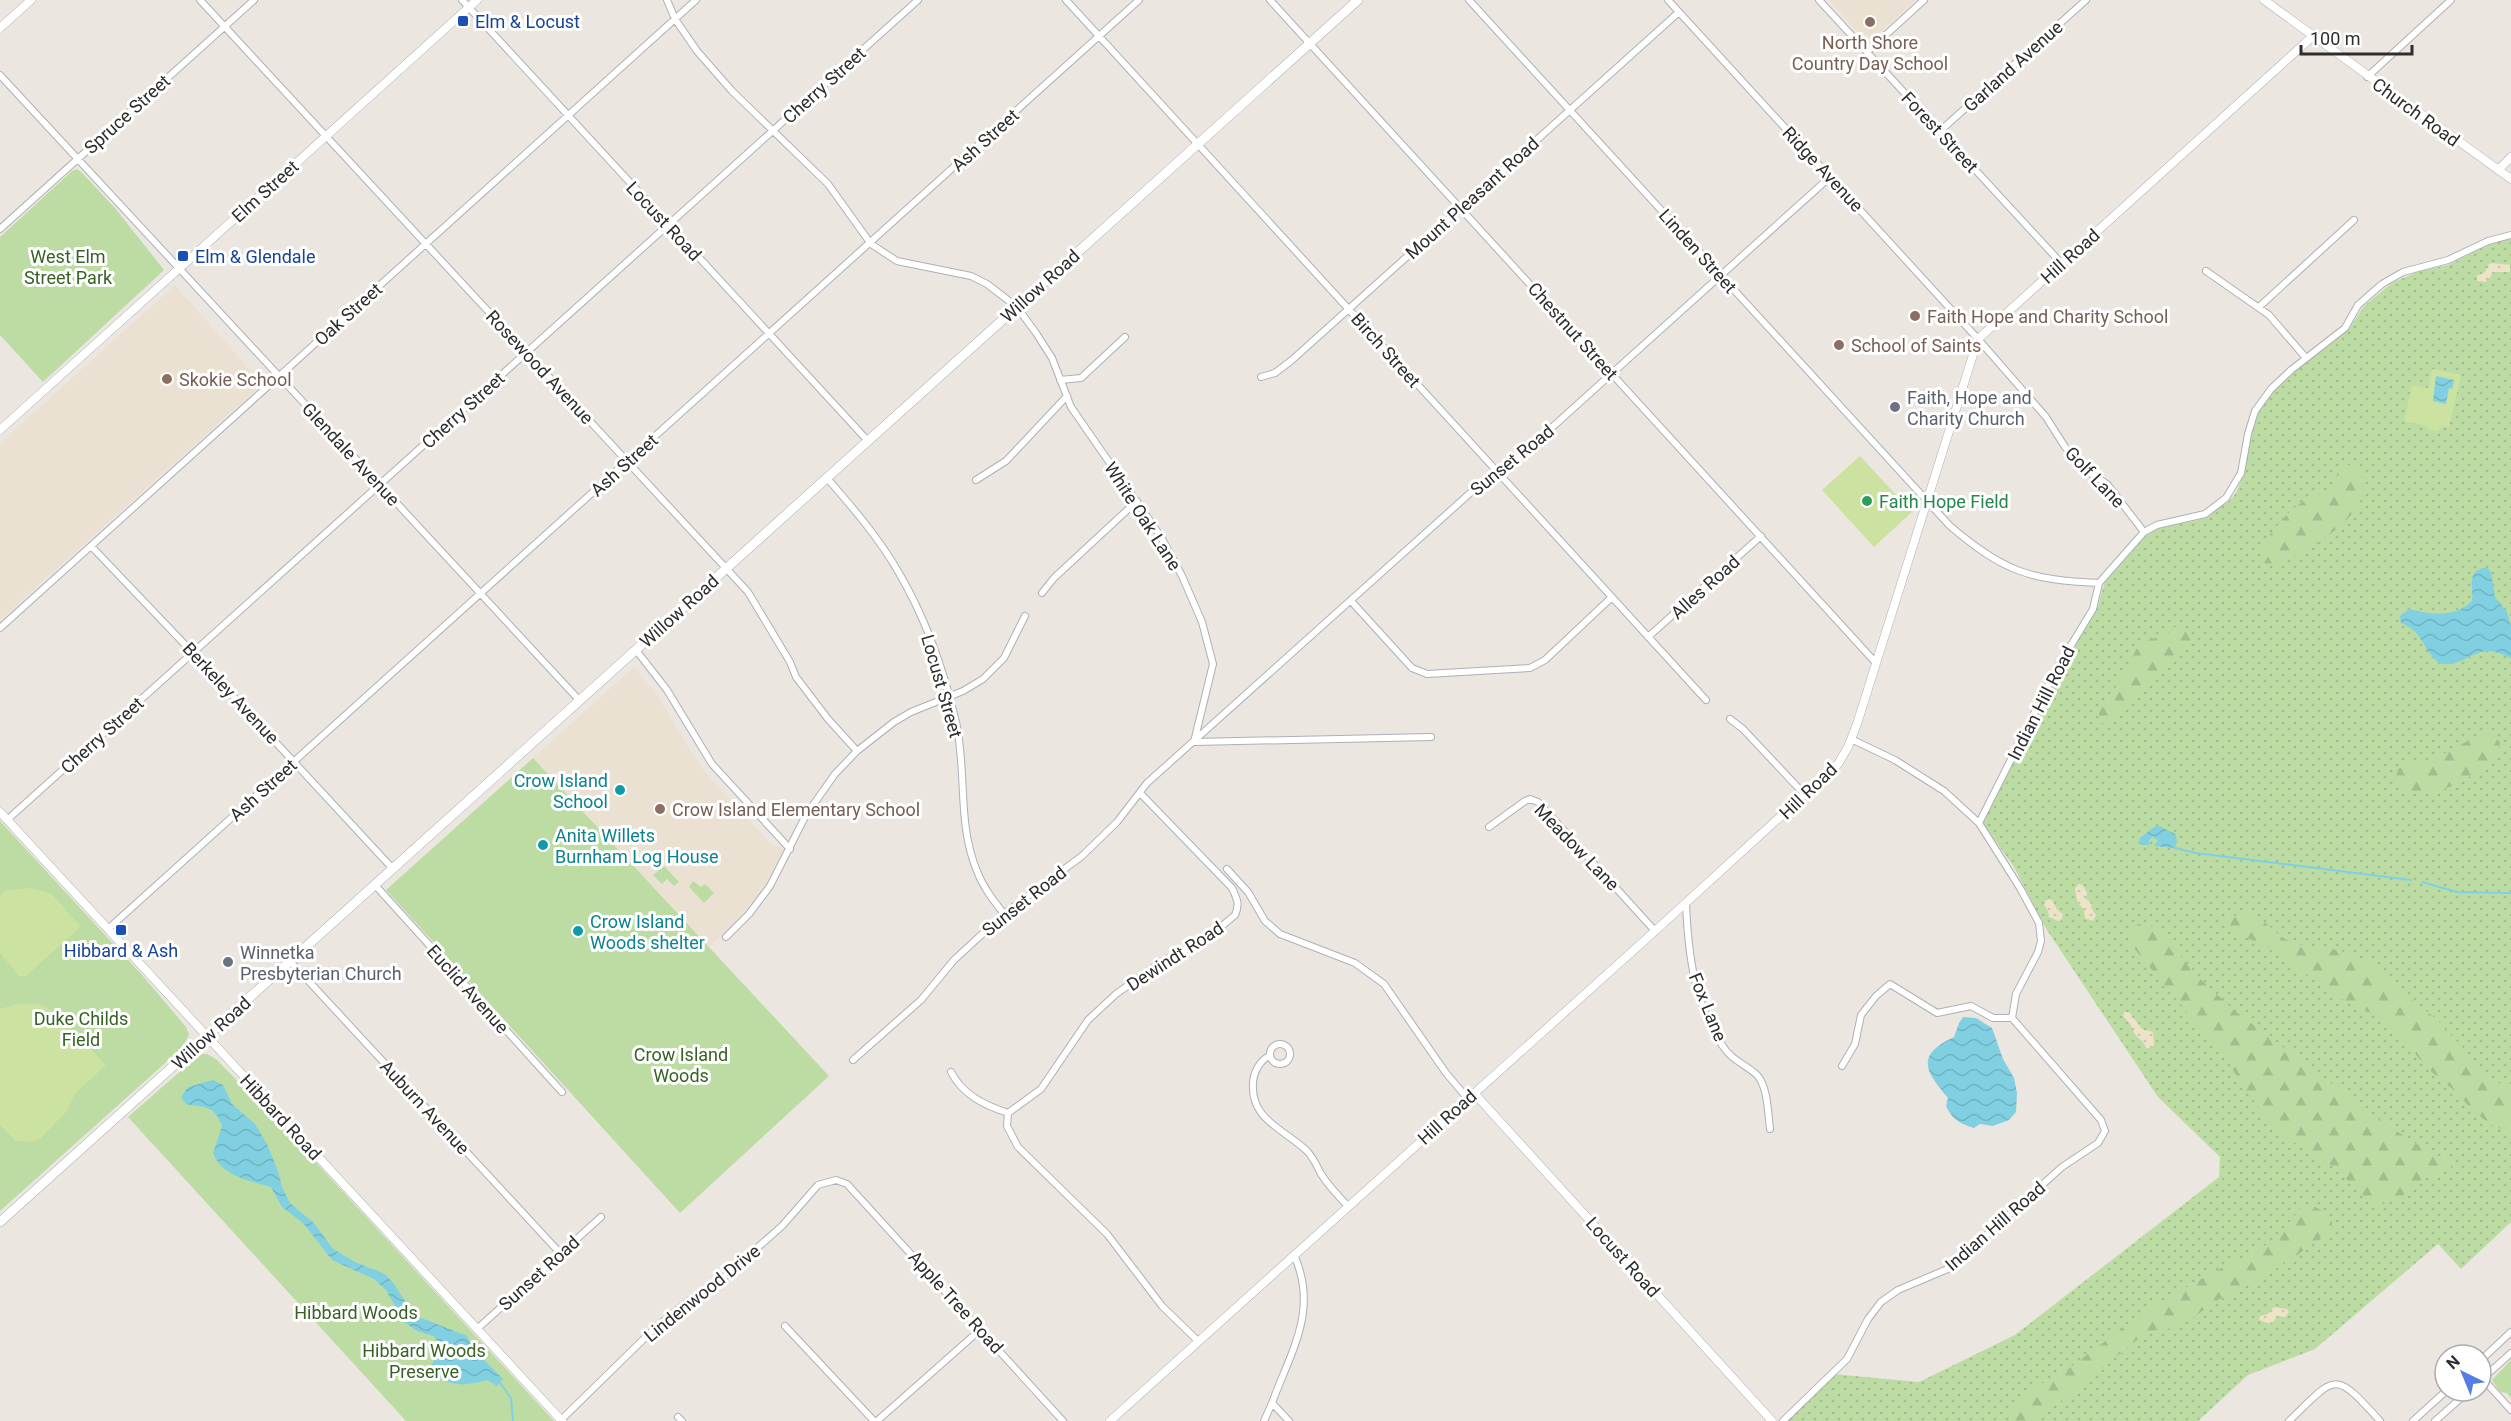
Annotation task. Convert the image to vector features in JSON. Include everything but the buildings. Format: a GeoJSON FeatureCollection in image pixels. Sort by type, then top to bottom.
{"type":"FeatureCollection","features":[{"type":"Feature","properties":{"kind":"main road","name":"Willow Road"},"geometry":{"type":"LineString","coordinates":[[0,1222],[1358,0]]}},
{"type":"Feature","properties":{"kind":"street"},"geometry":{"type":"LineString","coordinates":[[0,28],[31,0]]}},
{"type":"Feature","properties":{"kind":"street","name":"Rosewood Avenue"},"geometry":{"type":"LineString","coordinates":[[200,0],[748,592],[809,695],[857,751]]}},
{"type":"Feature","properties":{"kind":"street","name":"Spruce Street"},"geometry":{"type":"LineString","coordinates":[[0,229],[254,0]]}},
{"type":"Feature","properties":{"kind":"street","name":"Locust Road"},"geometry":{"type":"LineString","coordinates":[[462,0],[868,441]]}},
{"type":"Feature","properties":{"kind":"street","name":"Elm Street"},"geometry":{"type":"LineString","coordinates":[[0,429],[477,0]]}},
{"type":"Feature","properties":{"kind":"street"},"geometry":{"type":"LineString","coordinates":[[667,0],[675,19],[732,92],[828,184],[871,244]]}},
{"type":"Feature","properties":{"kind":"street","name":"Oak Street"},"geometry":{"type":"LineString","coordinates":[[0,628],[696,0]]}},
{"type":"Feature","properties":{"kind":"street","name":"Cherry Street"},"geometry":{"type":"LineString","coordinates":[[7,820],[918,0]]}},
{"type":"Feature","properties":{"kind":"street","name":"Birch Street"},"geometry":{"type":"LineString","coordinates":[[1066,0],[1706,700]]}},
{"type":"Feature","properties":{"kind":"street","name":"Ash Street"},"geometry":{"type":"LineString","coordinates":[[108,929],[871,244],[1139,0]]}},
{"type":"Feature","properties":{"kind":"street","name":"Chestnut Street"},"geometry":{"type":"LineString","coordinates":[[1270,0],[1876,663]]}},
{"type":"Feature","properties":{"kind":"street","name":"Linden Street"},"geometry":{"type":"LineString","coordinates":[[1469,0],[1927,502]]}},
{"type":"Feature","properties":{"kind":"street","name":"Ridge Avenue"},"geometry":{"type":"LineString","coordinates":[[1668,0],[1978,339]]}},
{"type":"Feature","properties":{"kind":"street","name":"Forest Street"},"geometry":{"type":"LineString","coordinates":[[1820,0],[2061,264]]}},
{"type":"Feature","properties":{"kind":"street"},"geometry":{"type":"LineString","coordinates":[[1867,52],[1924,0]]}},
{"type":"Feature","properties":{"kind":"street","name":"Garland Avenue"},"geometry":{"type":"LineString","coordinates":[[1940,131],[2086,0]]}},
{"type":"Feature","properties":{"kind":"street"},"geometry":{"type":"LineString","coordinates":[[2367,77],[2451,0]]}},
{"type":"Feature","properties":{"kind":"street","name":"Church Road"},"geometry":{"type":"LineString","coordinates":[[2270,2],[2367,77],[2511,179]]}},
{"type":"Feature","properties":{"kind":"street","name":"Mount Pleasant Road"},"geometry":{"type":"LineString","coordinates":[[1261,377],[1275,373],[1292,360],[1679,12]]}},
{"type":"Feature","properties":{"kind":"street","name":"Hill Road"},"geometry":{"type":"LineString","coordinates":[[1110,1421],[1656,931],[1838,764],[1851,739],[1978,339],[2313,36]]}},
{"type":"Feature","properties":{"kind":"street","name":"Glendale Avenue"},"geometry":{"type":"LineString","coordinates":[[0,75],[580,701]]}},
{"type":"Feature","properties":{"kind":"street"},"geometry":{"type":"LineString","coordinates":[[2498,170],[2511,157]]}},
{"type":"Feature","properties":{"kind":"street","name":"Sunset Road"},"geometry":{"type":"LineString","coordinates":[[853,1060],[921,1000],[954,960],[1004,914],[1082,856],[1117,822],[1141,794],[1147,783],[1488,477],[1508,467],[1830,177]]}},
{"type":"Feature","properties":{"kind":"street"},"geometry":{"type":"LineString","coordinates":[[2259,307],[2354,220]]}},
{"type":"Feature","properties":{"kind":"street","name":"Indian Hill Road"},"geometry":{"type":"LineString","coordinates":[[1978,823],[2056,670],[2093,609],[2099,583],[2144,532],[2157,525],[2205,514],[2226,498],[2241,474],[2248,434],[2255,411],[2271,389],[2345,328],[2358,305],[2391,278],[2416,268],[2448,260],[2488,241],[2511,235]]}},
{"type":"Feature","properties":{"kind":"street","name":"White Oak Lane"},"geometry":{"type":"LineString","coordinates":[[871,244],[897,261],[971,276],[987,284],[1017,307],[1052,358],[1071,407],[1161,537],[1182,576],[1202,622],[1213,664],[1194,742]]}},
{"type":"Feature","properties":{"kind":"street"},"geometry":{"type":"LineString","coordinates":[[2206,271],[2259,307],[2306,358]]}},
{"type":"Feature","properties":{"kind":"street"},"geometry":{"type":"LineString","coordinates":[[1060,380],[1081,378],[1125,337]]}},
{"type":"Feature","properties":{"kind":"street","name":"Golf Lane"},"geometry":{"type":"LineString","coordinates":[[1978,339],[2046,417],[2065,447],[2085,470],[2107,484],[2144,532]]}},
{"type":"Feature","properties":{"kind":"street"},"geometry":{"type":"LineString","coordinates":[[976,480],[1006,461],[1066,396]]}},
{"type":"Feature","properties":{"kind":"street","name":"Locust Street"},"geometry":{"type":"LineString","coordinates":[[827,478],[874,535],[899,573],[924,624],[949,695],[960,746],[968,843],[983,884],[1004,914]]}},
{"type":"Feature","properties":{"kind":"street"},"geometry":{"type":"LineString","coordinates":[[1042,593],[1054,578],[1137,501]]}},
{"type":"Feature","properties":{"kind":"street"},"geometry":{"type":"LineString","coordinates":[[1927,502],[1976,548],[2016,570],[2055,580],[2099,583]]}},
{"type":"Feature","properties":{"kind":"street","name":"Alles Road"},"geometry":{"type":"LineString","coordinates":[[1648,637],[1761,536]]}},
{"type":"Feature","properties":{"kind":"street","name":"Berkeley Avenue"},"geometry":{"type":"LineString","coordinates":[[91,546],[194,652],[393,869]]}},
{"type":"Feature","properties":{"kind":"street"},"geometry":{"type":"LineString","coordinates":[[1351,601],[1412,668],[1427,674],[1530,668],[1545,660],[1612,597]]}},
{"type":"Feature","properties":{"kind":"street"},"geometry":{"type":"LineString","coordinates":[[726,937],[759,901],[778,874],[814,803],[835,774],[857,751],[894,722],[973,686],[996,668],[1011,647],[1025,616]]}},
{"type":"Feature","properties":{"kind":"street"},"geometry":{"type":"LineString","coordinates":[[636,650],[667,690],[712,764],[790,849]]}},
{"type":"Feature","properties":{"kind":"street"},"geometry":{"type":"LineString","coordinates":[[1730,720],[1743,729],[1805,795]]}},
{"type":"Feature","properties":{"kind":"street"},"geometry":{"type":"LineString","coordinates":[[1194,742],[1431,737]]}},
{"type":"Feature","properties":{"kind":"street"},"geometry":{"type":"LineString","coordinates":[[1842,1066],[1855,1044],[1861,1015],[1876,996],[1890,984],[1937,1013],[1971,1006],[1993,1018],[2012,1018],[2016,994],[2038,952],[2041,932],[2039,923],[2020,888],[1978,823],[1944,791],[1895,760],[1851,739]]}},
{"type":"Feature","properties":{"kind":"street","name":"Dewindt Road"},"geometry":{"type":"LineString","coordinates":[[1008,1113],[1041,1089],[1089,1020],[1116,994],[1161,962],[1204,941],[1235,915],[1238,909],[1239,902],[1232,888],[1141,794]]}},
{"type":"Feature","properties":{"kind":"street","name":"Meadow Lane"},"geometry":{"type":"LineString","coordinates":[[1490,827],[1526,801],[1530,799],[1538,802],[1656,931]]}},
{"type":"Feature","properties":{"kind":"street","name":"Hibbard Road"},"geometry":{"type":"LineString","coordinates":[[0,812],[562,1420]]}},
{"type":"Feature","properties":{"kind":"street"},"geometry":{"type":"LineString","coordinates":[[1227,869],[1265,921],[1280,934],[1355,963],[1384,984],[1446,1072],[1471,1096]]}},
{"type":"Feature","properties":{"kind":"street","name":"Euclid Avenue"},"geometry":{"type":"LineString","coordinates":[[375,885],[562,1092]]}},
{"type":"Feature","properties":{"kind":"street","name":"Fox Lane"},"geometry":{"type":"LineString","coordinates":[[1686,903],[1690,957],[1702,1002],[1721,1044],[1729,1055],[1761,1081],[1770,1129]]}},
{"type":"Feature","properties":{"kind":"street","name":"Auburn Avenue"},"geometry":{"type":"LineString","coordinates":[[290,961],[560,1253]]}},
{"type":"Feature","properties":{"kind":"street","name":"Indian Hill Road"},"geometry":{"type":"LineString","coordinates":[[1783,1421],[1846,1359],[1874,1310],[1889,1295],[1950,1268],[2062,1167],[2102,1139],[2105,1131],[2101,1120],[2012,1018]]}},
{"type":"Feature","properties":{"kind":"street"},"geometry":{"type":"LineString","coordinates":[[1269,1056],[1260,1063],[1254,1076],[1253,1092],[1260,1112],[1271,1125],[1308,1152],[1328,1184],[1348,1206]]}},
{"type":"Feature","properties":{"kind":"street"},"geometry":{"type":"LineString","coordinates":[[951,1072],[966,1092],[993,1108],[1008,1113],[1007,1126],[1017,1147],[1107,1234],[1162,1306],[1198,1341]]}},
{"type":"Feature","properties":{"kind":"street","name":"Locust Road"},"geometry":{"type":"LineString","coordinates":[[1471,1096],[1772,1421]]}},
{"type":"Feature","properties":{"kind":"street","name":"Lindenwood Drive"},"geometry":{"type":"LineString","coordinates":[[562,1420],[655,1328],[687,1302],[723,1278],[782,1226],[818,1185],[836,1180],[848,1184]]}},
{"type":"Feature","properties":{"kind":"street","name":"Apple Tree Road"},"geometry":{"type":"LineString","coordinates":[[848,1184],[1063,1421]]}},
{"type":"Feature","properties":{"kind":"street","name":"Sunset Road"},"geometry":{"type":"LineString","coordinates":[[477,1329],[601,1217]]}},
{"type":"Feature","properties":{"kind":"street"},"geometry":{"type":"LineString","coordinates":[[1264,1421],[1298,1335],[1305,1305],[1303,1280],[1294,1255]]}},
{"type":"Feature","properties":{"kind":"street"},"geometry":{"type":"LineString","coordinates":[[785,1326],[876,1421],[981,1329]]}},
{"type":"Feature","properties":{"kind":"street"},"geometry":{"type":"LineString","coordinates":[[2493,1349],[2511,1332]]}},
{"type":"Feature","properties":{"kind":"street"},"geometry":{"type":"LineString","coordinates":[[2493,1370],[2511,1353]]}},
{"type":"Feature","properties":{"kind":"street"},"geometry":{"type":"LineString","coordinates":[[2289,1421],[2330,1384],[2339,1384],[2352,1390],[2380,1421]]}},
{"type":"Feature","properties":{"kind":"street"},"geometry":{"type":"LineString","coordinates":[[2493,1391],[2511,1410]]}},
{"type":"Feature","properties":{"kind":"street"},"geometry":{"type":"LineString","coordinates":[[1272,1403],[1288,1421]]}},
{"type":"Feature","properties":{"kind":"street"},"geometry":{"type":"LineString","coordinates":[[2413,1421],[2433,1403]]}},
{"type":"Feature","properties":{"kind":"street"},"geometry":{"type":"LineString","coordinates":[[2435,1421],[2455,1403]]}},
{"type":"Feature","properties":{"kind":"shaded area","name":"North Shore Country Day School"},"geometry":{"type":"Polygon","coordinates":[[[1829,0],[1915,0],[1868,44],[1829,0]]]}},
{"type":"Feature","properties":{"kind":"shaded area"},"geometry":{"type":"Polygon","coordinates":[[[175,285],[262,384],[0,620],[0,443],[175,285]]]}},
{"type":"Feature","properties":{"kind":"shaded area","name":"Crow Island Elementary School"},"geometry":{"type":"Polygon","coordinates":[[[634,667],[656,693],[710,778],[772,845],[783,848],[783,855],[779,863],[756,899],[709,947],[533,758],[634,667]]]}},
{"type":"Feature","properties":{"kind":"green space","name":"West Elm Street Park"},"geometry":{"type":"Polygon","coordinates":[[[77,169],[115,208],[164,270],[43,382],[0,335],[0,237],[72,171],[77,169]]]}},
{"type":"Feature","properties":{"kind":"green space"},"geometry":{"type":"Polygon","coordinates":[[[2511,239],[2511,1222],[2461,1269],[2438,1244],[2315,1349],[2248,1375],[2198,1421],[1787,1421],[1833,1374],[1919,1382],[2015,1335],[2219,1177],[2220,1157],[2158,1097],[2045,927],[2014,867],[1984,825],[1984,819],[2062,667],[2098,606],[2105,581],[2147,535],[2161,527],[2199,520],[2228,502],[2236,493],[2244,473],[2248,444],[2255,420],[2260,409],[2274,391],[2295,370],[2349,329],[2364,306],[2392,283],[2419,271],[2448,265],[2490,244],[2511,239]]]}},
{"type":"Feature","properties":{"kind":"green space"},"geometry":{"type":"Polygon","coordinates":[[[2432,369],[2461,375],[2449,427],[2444,426],[2437,431],[2404,421],[2412,385],[2428,388],[2432,369]]]}},
{"type":"Feature","properties":{"kind":"green space","name":"Faith Hope Field"},"geometry":{"type":"Polygon","coordinates":[[[1860,456],[1912,512],[1874,547],[1822,490],[1860,456]]]}},
{"type":"Feature","properties":{"kind":"green space"},"geometry":{"type":"Polygon","coordinates":[[[2350,465],[2363,479],[2363,495],[2353,512],[2337,529],[2317,544],[2277,562],[2262,563],[2260,550],[2279,523],[2304,501],[2330,490],[2338,469],[2350,465]]]}},
{"type":"Feature","properties":{"kind":"green space"},"geometry":{"type":"Polygon","coordinates":[[[2175,627],[2184,628],[2192,638],[2128,705],[2104,724],[2099,720],[2099,709],[2119,683],[2137,648],[2144,641],[2166,635],[2175,627]]]}},
{"type":"Feature","properties":{"kind":"green space"},"geometry":{"type":"Polygon","coordinates":[[[2490,734],[2500,742],[2499,755],[2483,768],[2448,788],[2415,794],[2404,789],[2395,781],[2398,769],[2402,766],[2433,758],[2476,737],[2490,734]]]}},
{"type":"Feature","properties":{"kind":"green space","name":"Crow Island Woods"},"geometry":{"type":"Polygon","coordinates":[[[533,758],[829,1076],[680,1213],[386,890],[533,758]]]}},
{"type":"Feature","properties":{"kind":"green space","name":"Duke Childs Field"},"geometry":{"type":"Polygon","coordinates":[[[0,821],[142,975],[186,1027],[189,1035],[183,1047],[0,1211],[0,821]]]}},
{"type":"Feature","properties":{"kind":"green space"},"geometry":{"type":"Polygon","coordinates":[[[664,866],[679,882],[674,886],[667,879],[662,884],[653,875],[664,866]]]}},
{"type":"Feature","properties":{"kind":"green space"},"geometry":{"type":"Polygon","coordinates":[[[693,881],[701,887],[705,884],[714,893],[704,903],[689,887],[693,881]]]}},
{"type":"Feature","properties":{"kind":"green space"},"geometry":{"type":"Polygon","coordinates":[[[30,888],[50,893],[81,926],[26,976],[19,976],[0,953],[0,896],[5,891],[30,888]]]}},
{"type":"Feature","properties":{"kind":"green space"},"geometry":{"type":"Polygon","coordinates":[[[2255,914],[2283,938],[2296,944],[2338,950],[2365,960],[2436,1019],[2492,1079],[2511,1090],[2511,1132],[2492,1125],[2475,1113],[2456,1092],[2427,1068],[2403,1039],[2379,1017],[2342,999],[2268,948],[2227,928],[2226,918],[2255,914]]]}},
{"type":"Feature","properties":{"kind":"green space"},"geometry":{"type":"Polygon","coordinates":[[[2145,922],[2163,935],[2199,978],[2235,1011],[2384,1123],[2423,1148],[2451,1162],[2451,1169],[2429,1175],[2399,1198],[2375,1207],[2335,1168],[2299,1146],[2273,1126],[2243,1087],[2228,1061],[2128,941],[2128,932],[2136,925],[2145,922]]]}},
{"type":"Feature","properties":{"kind":"green space"},"geometry":{"type":"Polygon","coordinates":[[[17,1004],[39,1004],[55,1012],[106,1065],[75,1094],[66,1112],[40,1139],[32,1142],[15,1141],[0,1124],[0,1009],[17,1004]]]}},
{"type":"Feature","properties":{"kind":"green space","name":"Hibbard Woods Preserve"},"geometry":{"type":"Polygon","coordinates":[[[200,1054],[207,1054],[216,1059],[311,1157],[554,1421],[406,1421],[128,1117],[200,1054]]]}},
{"type":"Feature","properties":{"kind":"green space"},"geometry":{"type":"Polygon","coordinates":[[[2313,1206],[2332,1219],[2332,1229],[2292,1259],[2218,1300],[2187,1322],[2174,1328],[2155,1330],[2134,1342],[2075,1391],[2033,1421],[2012,1421],[2012,1408],[2020,1399],[2041,1384],[2064,1372],[2151,1307],[2232,1262],[2256,1252],[2277,1237],[2302,1207],[2313,1206]]]}},
{"type":"Feature","properties":{"kind":"green space"},"geometry":{"type":"Polygon","coordinates":[[[2511,1360],[2511,1398],[2507,1393],[2500,1392],[2493,1379],[2511,1360]]]}},
{"type":"Feature","properties":{"kind":"sand"},"geometry":{"type":"Polygon","coordinates":[[[2492,263],[2510,265],[2510,272],[2494,272],[2486,282],[2477,281],[2477,276],[2485,272],[2488,265],[2492,263]]]}},
{"type":"Feature","properties":{"kind":"sand"},"geometry":{"type":"Polygon","coordinates":[[[2078,884],[2083,885],[2087,893],[2086,899],[2092,903],[2091,908],[2096,915],[2093,921],[2085,918],[2084,909],[2078,904],[2075,889],[2078,884]]]}},
{"type":"Feature","properties":{"kind":"sand"},"geometry":{"type":"Polygon","coordinates":[[[2049,899],[2063,914],[2061,922],[2049,917],[2044,905],[2049,899]]]}},
{"type":"Feature","properties":{"kind":"sand"},"geometry":{"type":"Polygon","coordinates":[[[2125,1011],[2130,1013],[2142,1029],[2153,1032],[2152,1048],[2146,1048],[2135,1035],[2130,1023],[2123,1016],[2125,1011]]]}},
{"type":"Feature","properties":{"kind":"sand"},"geometry":{"type":"Polygon","coordinates":[[[2274,1307],[2287,1309],[2289,1312],[2285,1317],[2278,1316],[2271,1324],[2259,1320],[2260,1316],[2268,1314],[2274,1307]]]}},
{"type":"Feature","properties":{"kind":"water"},"geometry":{"type":"Polygon","coordinates":[[[2436,376],[2454,380],[2452,389],[2449,388],[2446,404],[2433,401],[2436,376]]]}},
{"type":"Feature","properties":{"kind":"water"},"geometry":{"type":"Polygon","coordinates":[[[2486,567],[2491,572],[2495,597],[2507,612],[2511,626],[2511,658],[2488,651],[2452,664],[2439,663],[2414,631],[2401,623],[2400,616],[2409,609],[2442,614],[2458,610],[2472,601],[2473,576],[2479,569],[2486,567]]]}},
{"type":"Feature","properties":{"kind":"water"},"geometry":{"type":"Polygon","coordinates":[[[2157,825],[2175,834],[2177,840],[2175,848],[2154,846],[2158,840],[2153,837],[2149,840],[2149,845],[2138,844],[2140,838],[2157,825]]]}},
{"type":"Feature","properties":{"kind":"water"},"geometry":{"type":"Polygon","coordinates":[[[1963,1017],[1976,1018],[1992,1028],[2003,1059],[2014,1078],[2017,1093],[2016,1112],[2009,1120],[1993,1126],[1980,1124],[1974,1128],[1954,1118],[1946,1106],[1948,1098],[1930,1072],[1928,1064],[1933,1050],[1954,1037],[1963,1017]]]}},
{"type":"Feature","properties":{"kind":"water"},"geometry":{"type":"Polygon","coordinates":[[[213,1080],[223,1085],[232,1104],[255,1124],[267,1144],[290,1203],[314,1223],[333,1249],[355,1262],[385,1274],[414,1315],[467,1336],[474,1350],[503,1379],[497,1386],[487,1380],[462,1384],[437,1377],[431,1365],[439,1354],[440,1344],[433,1336],[417,1331],[404,1322],[386,1290],[374,1279],[332,1260],[303,1223],[282,1207],[271,1187],[237,1176],[217,1161],[213,1153],[222,1126],[219,1119],[216,1114],[204,1107],[186,1104],[181,1097],[188,1087],[213,1080]]]}},
{"type":"Feature","properties":{"kind":"waterway"},"geometry":{"type":"LineString","coordinates":[[2175,848],[2196,853],[2411,880]]}},
{"type":"Feature","properties":{"kind":"waterway"},"geometry":{"type":"LineString","coordinates":[[2422,882],[2457,892],[2511,893]]}},
{"type":"Feature","properties":{"kind":"waterway"},"geometry":{"type":"LineString","coordinates":[[498,1380],[511,1398],[513,1421]]}},
{"type":"Feature","properties":{"kind":"place","name":"Elm & Locust"},"geometry":{"type":"Point","coordinates":[463,21]}},
{"type":"Feature","properties":{"kind":"place","name":"North Shore Country Day School"},"geometry":{"type":"Point","coordinates":[1870,22]}},
{"type":"Feature","properties":{"kind":"place","name":"Elm & Glendale"},"geometry":{"type":"Point","coordinates":[183,256]}},
{"type":"Feature","properties":{"kind":"place","name":"Faith Hope and Charity School"},"geometry":{"type":"Point","coordinates":[1915,316]}},
{"type":"Feature","properties":{"kind":"place","name":"School of Saints"},"geometry":{"type":"Point","coordinates":[1839,345]}},
{"type":"Feature","properties":{"kind":"place","name":"Skokie School"},"geometry":{"type":"Point","coordinates":[167,379]}},
{"type":"Feature","properties":{"kind":"place","name":"Faith, Hope and Charity Church"},"geometry":{"type":"Point","coordinates":[1895,407]}},
{"type":"Feature","properties":{"kind":"place","name":"Faith Hope Field"},"geometry":{"type":"Point","coordinates":[1867,501]}},
{"type":"Feature","properties":{"kind":"place","name":"Crow Island School"},"geometry":{"type":"Point","coordinates":[620,790]}},
{"type":"Feature","properties":{"kind":"place","name":"Crow Island Elementary School"},"geometry":{"type":"Point","coordinates":[660,809]}},
{"type":"Feature","properties":{"kind":"place","name":"Anita Willets Burnham Log House"},"geometry":{"type":"Point","coordinates":[543,845]}},
{"type":"Feature","properties":{"kind":"place","name":"Hibbard & Ash"},"geometry":{"type":"Point","coordinates":[121,930]}},
{"type":"Feature","properties":{"kind":"place","name":"Crow Island Woods shelter"},"geometry":{"type":"Point","coordinates":[578,931]}},
{"type":"Feature","properties":{"kind":"place","name":"Winnetka Presbyterian Church"},"geometry":{"type":"Point","coordinates":[228,962]}},
{"type":"Feature","properties":{"kind":"park label","name":"Hibbard Woods"},"geometry":{"type":"Point","coordinates":[356,1312]}}]}
